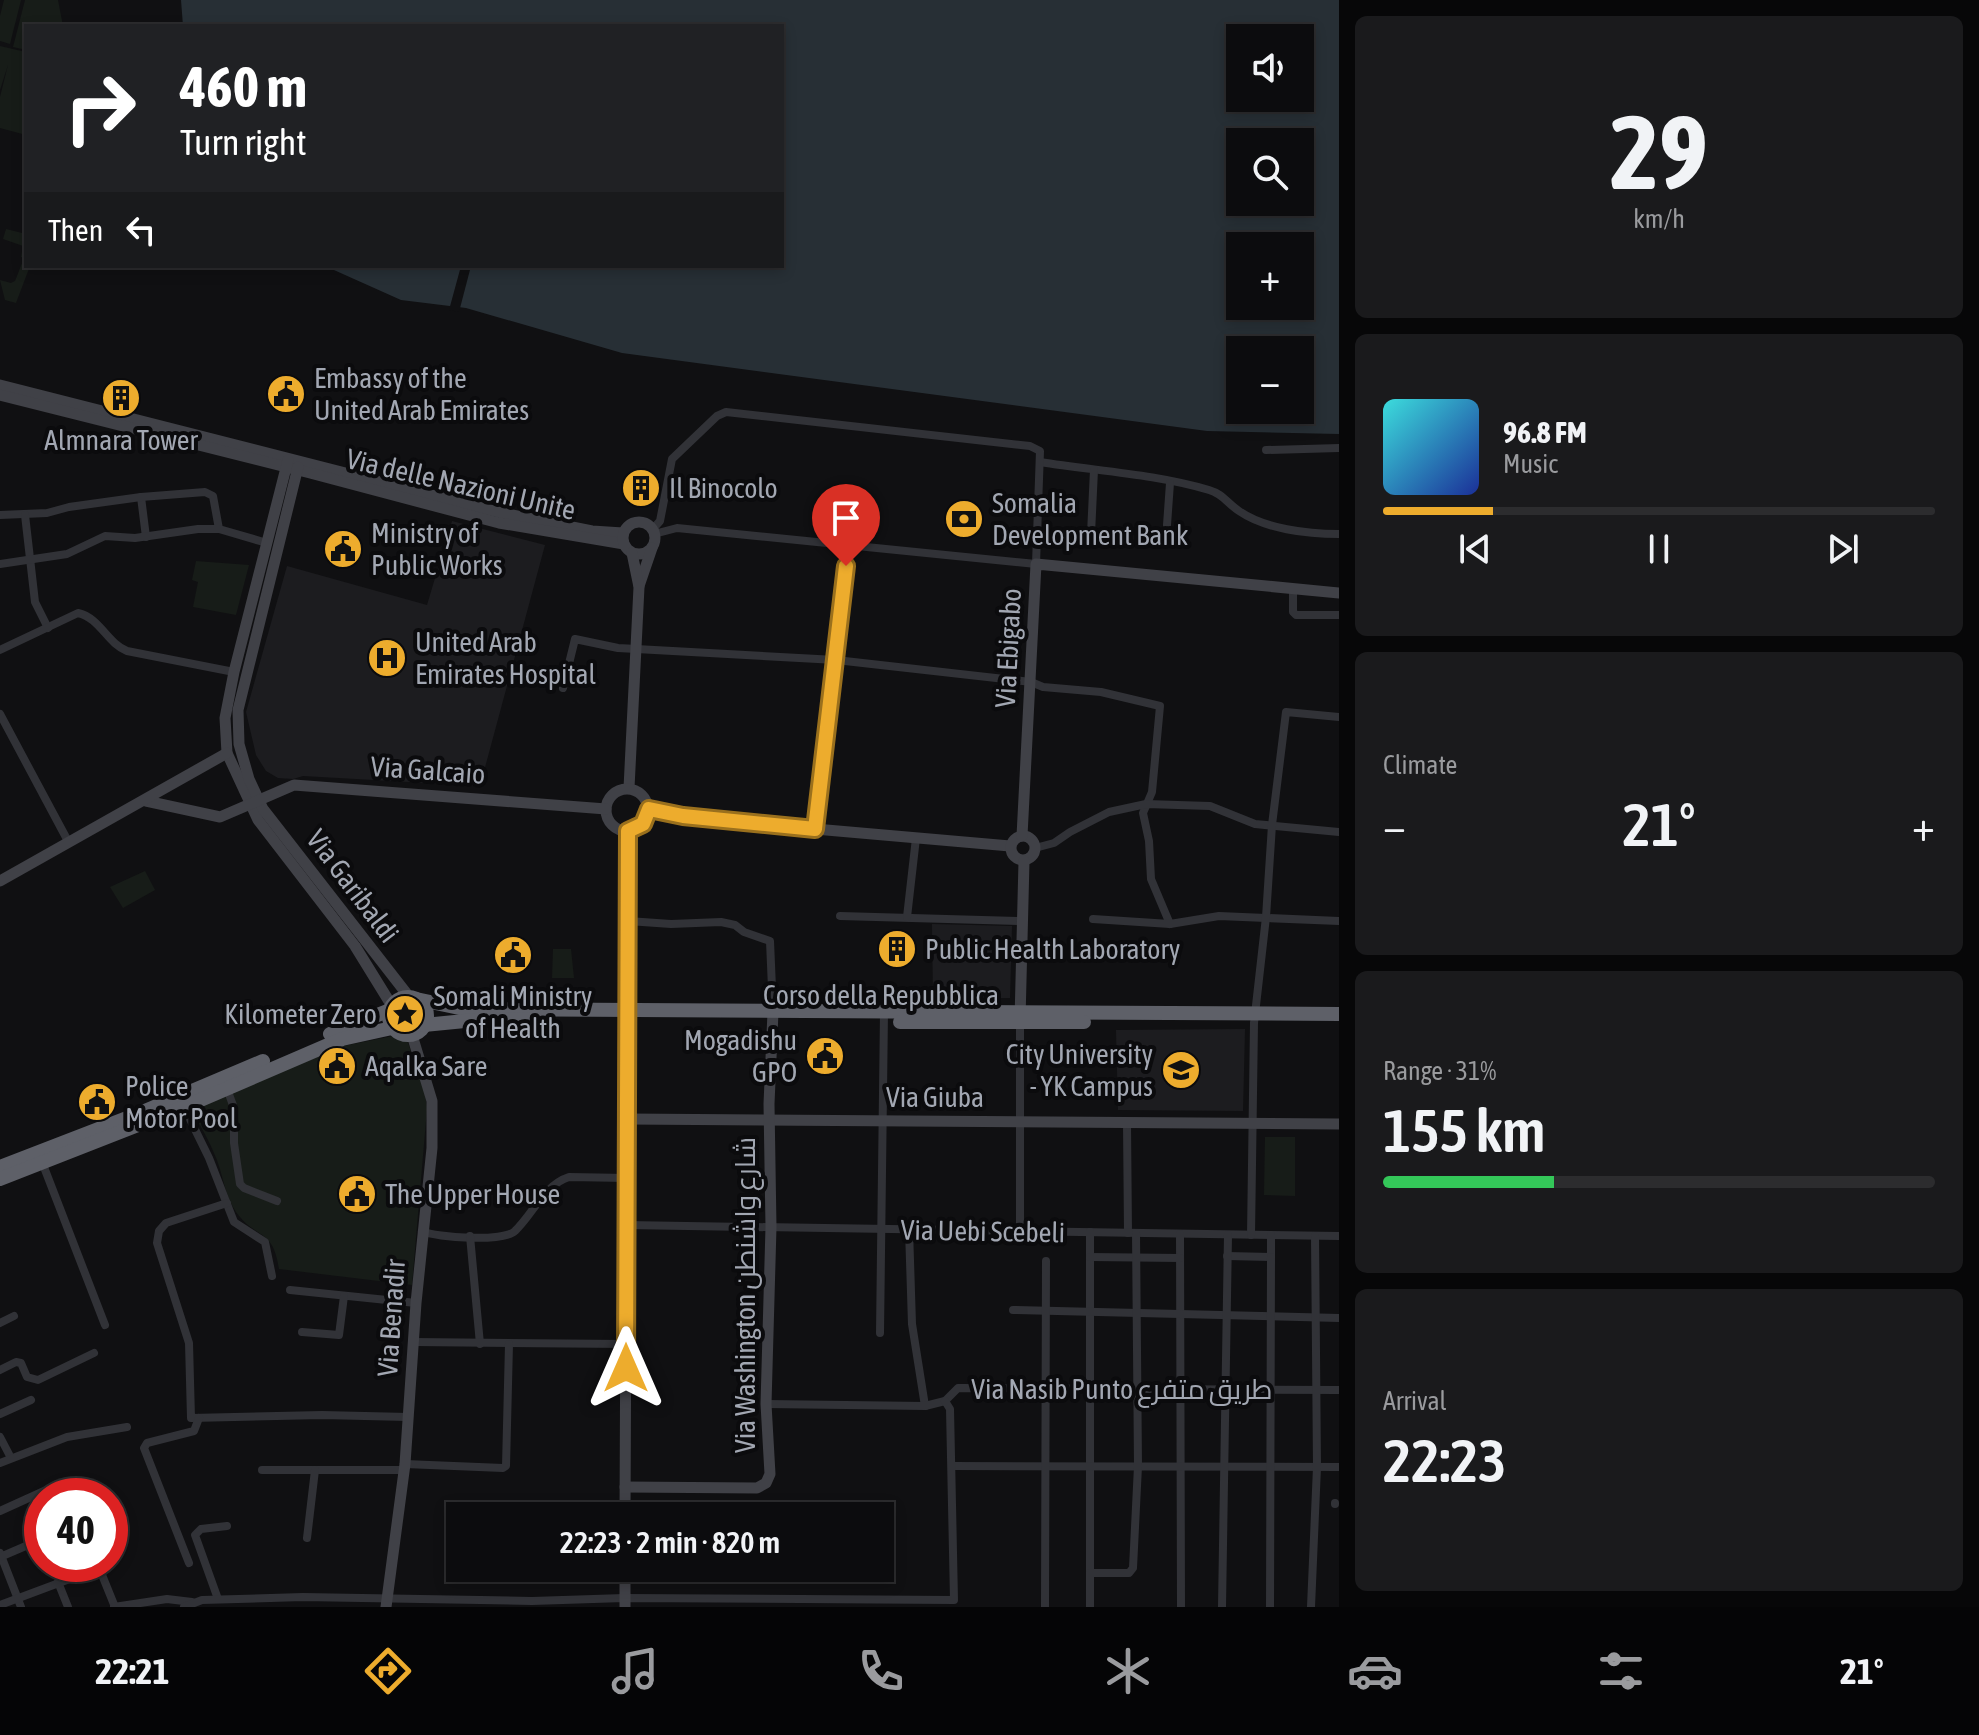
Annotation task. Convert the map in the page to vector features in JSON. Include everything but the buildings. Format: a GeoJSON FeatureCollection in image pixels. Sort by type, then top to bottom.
{"type":"FeatureCollection","features":[{"type":"Feature","properties":{"kind":"highway"},"geometry":{"type":"LineString","coordinates":[[413,998],[424,1008],[424,1025]]}},
{"type":"Feature","properties":{"kind":"highway"},"geometry":{"type":"LineString","coordinates":[[1,1172],[224,1082],[391,1008],[400,999],[413,998],[464,1009],[628,1015],[1020,1016],[1339,1023]]}},
{"type":"Feature","properties":{"kind":"highway"},"geometry":{"type":"LineString","coordinates":[[391,1008],[389,1022],[392,1028],[401,1034],[412,1035],[424,1025],[475,1020],[628,1015]]}},
{"type":"Feature","properties":{"kind":"highway"},"geometry":{"type":"LineString","coordinates":[[1255,1019],[1339,1014]]}},
{"type":"Feature","properties":{"kind":"highway"},"geometry":{"type":"LineString","coordinates":[[1,1172],[42,1162],[61,1149],[184,1107],[224,1082],[342,1039],[392,1028]]}},
{"type":"Feature","properties":{"kind":"street"},"geometry":{"type":"LineString","coordinates":[[0,385],[239,456],[293,465]]}},
{"type":"Feature","properties":{"kind":"street"},"geometry":{"type":"LineString","coordinates":[[0,395],[293,465]]}},
{"type":"Feature","properties":{"kind":"street"},"geometry":{"type":"LineString","coordinates":[[639,587],[652,548],[653,532],[660,521],[672,459],[717,416],[726,412],[1030,446],[1040,451],[1040,462],[1214,491],[1227,498],[1241,513],[1281,527],[1339,534]]}},
{"type":"Feature","properties":{"kind":"street"},"geometry":{"type":"LineString","coordinates":[[1266,450],[1339,448]]}},
{"type":"Feature","properties":{"kind":"street","name":"Via Ebigabo"},"geometry":{"type":"LineString","coordinates":[[1022,836],[1040,462]]}},
{"type":"Feature","properties":{"kind":"street"},"geometry":{"type":"LineString","coordinates":[[255,803],[239,744],[234,672],[267,543],[293,465]]}},
{"type":"Feature","properties":{"kind":"street"},"geometry":{"type":"LineString","coordinates":[[255,803],[227,753],[225,718],[235,696],[293,465]]}},
{"type":"Feature","properties":{"kind":"street","name":"Via delle Nazioni Unite"},"geometry":{"type":"LineString","coordinates":[[293,465],[592,531],[626,543]]}},
{"type":"Feature","properties":{"kind":"street"},"geometry":{"type":"LineString","coordinates":[[1091,534],[1094,470]]}},
{"type":"Feature","properties":{"kind":"street"},"geometry":{"type":"LineString","coordinates":[[1167,525],[1170,483]]}},
{"type":"Feature","properties":{"kind":"street"},"geometry":{"type":"LineString","coordinates":[[0,515],[25,515],[141,497],[210,493],[219,529]]}},
{"type":"Feature","properties":{"kind":"street"},"geometry":{"type":"LineString","coordinates":[[141,497],[146,537]]}},
{"type":"Feature","properties":{"kind":"street"},"geometry":{"type":"LineString","coordinates":[[25,515],[35,602],[48,628]]}},
{"type":"Feature","properties":{"kind":"street"},"geometry":{"type":"LineString","coordinates":[[629,788],[639,587],[626,543],[630,525],[649,526],[653,532]]}},
{"type":"Feature","properties":{"kind":"street"},"geometry":{"type":"LineString","coordinates":[[653,532],[677,528],[1339,593]]}},
{"type":"Feature","properties":{"kind":"street"},"geometry":{"type":"LineString","coordinates":[[0,564],[67,554],[105,536],[146,537],[219,529],[267,543]]}},
{"type":"Feature","properties":{"kind":"street"},"geometry":{"type":"LineString","coordinates":[[626,543],[643,554],[652,548]]}},
{"type":"Feature","properties":{"kind":"street"},"geometry":{"type":"LineString","coordinates":[[815,829],[848,544]]}},
{"type":"Feature","properties":{"kind":"street"},"geometry":{"type":"LineString","coordinates":[[1293,589],[1293,612],[1296,615],[1339,615]]}},
{"type":"Feature","properties":{"kind":"street"},"geometry":{"type":"LineString","coordinates":[[0,650],[78,613],[87,615],[119,648],[234,672]]}},
{"type":"Feature","properties":{"kind":"street"},"geometry":{"type":"LineString","coordinates":[[563,688],[575,639],[618,648],[836,660],[1031,682],[1043,687],[1101,692],[1160,706],[1152,792],[1143,813],[1149,841],[1151,879],[1170,924]]}},
{"type":"Feature","properties":{"kind":"street"},"geometry":{"type":"LineString","coordinates":[[1251,1235],[1255,1019],[1272,825],[1286,712],[1339,717]]}},
{"type":"Feature","properties":{"kind":"street"},"geometry":{"type":"LineString","coordinates":[[0,714],[69,843]]}},
{"type":"Feature","properties":{"kind":"street"},"geometry":{"type":"LineString","coordinates":[[0,881],[227,753]]}},
{"type":"Feature","properties":{"kind":"street","name":"Via Galcaio"},"geometry":{"type":"LineString","coordinates":[[146,801],[220,817],[294,785],[606,809]]}},
{"type":"Feature","properties":{"kind":"street"},"geometry":{"type":"LineString","coordinates":[[629,788],[641,793],[649,809],[643,824],[628,831],[614,827],[606,815],[607,802],[615,792],[629,788]]}},
{"type":"Feature","properties":{"kind":"street","name":"Via Garibaldi"},"geometry":{"type":"LineString","coordinates":[[255,803],[413,998]]}},
{"type":"Feature","properties":{"kind":"street","name":"Via Garibaldi"},"geometry":{"type":"LineString","coordinates":[[255,803],[282,852],[355,946],[391,1008]]}},
{"type":"Feature","properties":{"kind":"street"},"geometry":{"type":"LineString","coordinates":[[1035,848],[1054,843],[1109,812],[1146,804],[1210,806],[1250,823],[1339,832]]}},
{"type":"Feature","properties":{"kind":"street"},"geometry":{"type":"LineString","coordinates":[[649,809],[683,816],[1010,846]]}},
{"type":"Feature","properties":{"kind":"street"},"geometry":{"type":"LineString","coordinates":[[625,1502],[628,831]]}},
{"type":"Feature","properties":{"kind":"street"},"geometry":{"type":"LineString","coordinates":[[1010,846],[1022,836],[1030,838],[1035,848],[1033,855],[1024,861]]}},
{"type":"Feature","properties":{"kind":"street"},"geometry":{"type":"LineString","coordinates":[[907,917],[916,838]]}},
{"type":"Feature","properties":{"kind":"street"},"geometry":{"type":"LineString","coordinates":[[1010,846],[1013,857],[1024,861]]}},
{"type":"Feature","properties":{"kind":"street"},"geometry":{"type":"LineString","coordinates":[[1020,1231],[1024,861]]}},
{"type":"Feature","properties":{"kind":"street"},"geometry":{"type":"LineString","coordinates":[[840,916],[1022,921]]}},
{"type":"Feature","properties":{"kind":"street"},"geometry":{"type":"LineString","coordinates":[[1093,919],[1170,924],[1205,917],[1339,921]]}},
{"type":"Feature","properties":{"kind":"street"},"geometry":{"type":"LineString","coordinates":[[628,921],[671,924],[721,922],[770,941],[773,1017]]}},
{"type":"Feature","properties":{"kind":"street","name":"Via Washington شارع واشنطن"},"geometry":{"type":"LineString","coordinates":[[625,1487],[757,1488],[766,1483],[770,1474],[766,1404],[773,1017]]}},
{"type":"Feature","properties":{"kind":"street"},"geometry":{"type":"LineString","coordinates":[[880,1333],[884,1017]]}},
{"type":"Feature","properties":{"kind":"street","name":"Via Benadir"},"geometry":{"type":"LineString","coordinates":[[386,1604],[405,1467],[433,1119],[429,1091],[412,1035]]}},
{"type":"Feature","properties":{"kind":"street"},"geometry":{"type":"LineString","coordinates":[[224,1082],[234,1108],[235,1154],[240,1184],[277,1201]]}},
{"type":"Feature","properties":{"kind":"street"},"geometry":{"type":"LineString","coordinates":[[184,1107],[238,1227],[265,1242],[272,1276]]}},
{"type":"Feature","properties":{"kind":"street","name":"Via Giuba"},"geometry":{"type":"LineString","coordinates":[[627,1119],[1339,1124]]}},
{"type":"Feature","properties":{"kind":"street"},"geometry":{"type":"LineString","coordinates":[[1090,1573],[1129,1573],[1133,1568],[1138,1466],[1137,1313],[1127,1123]]}},
{"type":"Feature","properties":{"kind":"street"},"geometry":{"type":"LineString","coordinates":[[42,1162],[105,1325]]}},
{"type":"Feature","properties":{"kind":"street"},"geometry":{"type":"LineString","coordinates":[[422,1231],[432,1235],[512,1234],[560,1180],[569,1177],[627,1178]]}},
{"type":"Feature","properties":{"kind":"street"},"geometry":{"type":"LineString","coordinates":[[227,1203],[166,1223],[159,1231],[157,1243],[189,1343],[191,1418],[408,1417]]}},
{"type":"Feature","properties":{"kind":"street","name":"Via Uebi Scebeli"},"geometry":{"type":"LineString","coordinates":[[626,1225],[1339,1236]]}},
{"type":"Feature","properties":{"kind":"street"},"geometry":{"type":"LineString","coordinates":[[909,1229],[912,1324],[925,1406]]}},
{"type":"Feature","properties":{"kind":"street"},"geometry":{"type":"LineString","coordinates":[[1090,1232],[1090,1607]]}},
{"type":"Feature","properties":{"kind":"street"},"geometry":{"type":"LineString","coordinates":[[1180,1234],[1181,1607]]}},
{"type":"Feature","properties":{"kind":"street"},"geometry":{"type":"LineString","coordinates":[[1222,1607],[1228,1235]]}},
{"type":"Feature","properties":{"kind":"street"},"geometry":{"type":"LineString","coordinates":[[1270,1607],[1271,1235]]}},
{"type":"Feature","properties":{"kind":"street"},"geometry":{"type":"LineString","coordinates":[[470,1236],[480,1344]]}},
{"type":"Feature","properties":{"kind":"street"},"geometry":{"type":"LineString","coordinates":[[1311,1607],[1317,1467],[1315,1236]]}},
{"type":"Feature","properties":{"kind":"street"},"geometry":{"type":"LineString","coordinates":[[1227,1256],[1271,1257]]}},
{"type":"Feature","properties":{"kind":"street"},"geometry":{"type":"LineString","coordinates":[[1090,1257],[1180,1258]]}},
{"type":"Feature","properties":{"kind":"street"},"geometry":{"type":"LineString","coordinates":[[1045,1607],[1046,1261]]}},
{"type":"Feature","properties":{"kind":"street"},"geometry":{"type":"LineString","coordinates":[[290,1290],[416,1303]]}},
{"type":"Feature","properties":{"kind":"street"},"geometry":{"type":"LineString","coordinates":[[302,1332],[339,1335],[344,1296]]}},
{"type":"Feature","properties":{"kind":"street"},"geometry":{"type":"LineString","coordinates":[[1013,1310],[1339,1318]]}},
{"type":"Feature","properties":{"kind":"street"},"geometry":{"type":"LineString","coordinates":[[0,1323],[14,1316]]}},
{"type":"Feature","properties":{"kind":"street"},"geometry":{"type":"LineString","coordinates":[[414,1342],[626,1344]]}},
{"type":"Feature","properties":{"kind":"street"},"geometry":{"type":"LineString","coordinates":[[262,1470],[503,1468],[506,1466],[509,1344]]}},
{"type":"Feature","properties":{"kind":"street"},"geometry":{"type":"LineString","coordinates":[[0,1370],[16,1362],[21,1363],[27,1377],[38,1380],[94,1353]]}},
{"type":"Feature","properties":{"kind":"street","name":"Via Nasib Punto طريق متفرع"},"geometry":{"type":"LineString","coordinates":[[766,1404],[925,1406],[945,1401],[958,1388],[1339,1390]]}},
{"type":"Feature","properties":{"kind":"street"},"geometry":{"type":"LineString","coordinates":[[0,1414],[31,1400]]}},
{"type":"Feature","properties":{"kind":"street"},"geometry":{"type":"LineString","coordinates":[[104,1582],[114,1607],[167,1599],[188,1604],[218,1599],[303,1597],[386,1604],[954,1600],[953,1466],[950,1409],[945,1401]]}},
{"type":"Feature","properties":{"kind":"street"},"geometry":{"type":"LineString","coordinates":[[189,1563],[144,1448],[147,1443],[194,1431],[199,1418]]}},
{"type":"Feature","properties":{"kind":"street"},"geometry":{"type":"LineString","coordinates":[[0,1463],[67,1437],[127,1427]]}},
{"type":"Feature","properties":{"kind":"street"},"geometry":{"type":"LineString","coordinates":[[0,1437],[11,1458]]}},
{"type":"Feature","properties":{"kind":"street"},"geometry":{"type":"LineString","coordinates":[[953,1466],[1339,1467]]}},
{"type":"Feature","properties":{"kind":"street"},"geometry":{"type":"LineString","coordinates":[[307,1538],[315,1470]]}},
{"type":"Feature","properties":{"kind":"street"},"geometry":{"type":"LineString","coordinates":[[0,1511],[24,1500]]}},
{"type":"Feature","properties":{"kind":"street"},"geometry":{"type":"LineString","coordinates":[[218,1599],[195,1535],[201,1529],[227,1526]]}},
{"type":"Feature","properties":{"kind":"street"},"geometry":{"type":"LineString","coordinates":[[20,1602],[0,1555],[24,1546]]}},
{"type":"Feature","properties":{"kind":"street"},"geometry":{"type":"LineString","coordinates":[[0,1605],[20,1602],[58,1582],[68,1607]]}},
{"type":"Feature","properties":{"kind":"street"},"geometry":{"type":"LineString","coordinates":[[624,1603],[625,1582]]}},
{"type":"Feature","properties":{"kind":"shaded area"},"geometry":{"type":"Polygon","coordinates":[[[4,0],[21,0],[10,44],[0,41],[0,16],[4,0]]]}},
{"type":"Feature","properties":{"kind":"shaded area"},"geometry":{"type":"Polygon","coordinates":[[[25,0],[58,0],[63,24],[24,24],[24,50],[13,47],[25,0]]]}},
{"type":"Feature","properties":{"kind":"shaded area"},"geometry":{"type":"Polygon","coordinates":[[[181,0],[1339,0],[1339,434],[1207,431],[622,353],[466,308],[401,300],[329,268],[784,268],[784,24],[183,24],[181,0]]]}},
{"type":"Feature","properties":{"kind":"shaded area"},"geometry":{"type":"Polygon","coordinates":[[[0,46],[24,52],[24,134],[0,128],[0,97],[8,65],[0,90],[0,46]]]}},
{"type":"Feature","properties":{"kind":"shaded area"},"geometry":{"type":"Polygon","coordinates":[[[24,226],[24,258],[21,257],[23,246],[3,239],[6,229],[22,233],[24,226]]]}},
{"type":"Feature","properties":{"kind":"shaded area"},"geometry":{"type":"Polygon","coordinates":[[[24,258],[24,268],[29,268],[16,303],[5,300],[0,280],[15,281],[24,258]]]}},
{"type":"Feature","properties":{"kind":"shaded area"},"geometry":{"type":"Polygon","coordinates":[[[839,501],[872,507],[869,531],[837,528],[839,501]]]}},
{"type":"Feature","properties":{"kind":"shaded area","name":"United Arab Emirates Hospital"},"geometry":{"type":"Polygon","coordinates":[[[452,521],[545,545],[480,786],[303,776],[278,778],[266,771],[256,755],[246,712],[287,566],[427,605],[452,521]]]}},
{"type":"Feature","properties":{"kind":"shaded area"},"geometry":{"type":"Polygon","coordinates":[[[196,561],[249,565],[236,615],[193,607],[198,582],[192,580],[196,561]]]}},
{"type":"Feature","properties":{"kind":"shaded area"},"geometry":{"type":"Polygon","coordinates":[[[145,871],[155,890],[123,908],[110,887],[145,871]]]}},
{"type":"Feature","properties":{"kind":"shaded area"},"geometry":{"type":"Polygon","coordinates":[[[932,924],[1012,926],[1010,998],[933,998],[932,924]]]}},
{"type":"Feature","properties":{"kind":"shaded area"},"geometry":{"type":"Polygon","coordinates":[[[553,949],[571,949],[574,978],[552,978],[553,949]]]}},
{"type":"Feature","properties":{"kind":"shaded area","name":"City University - YK Campus"},"geometry":{"type":"Polygon","coordinates":[[[1245,1029],[1243,1111],[1118,1110],[1116,1030],[1245,1029]]]}},
{"type":"Feature","properties":{"kind":"shaded area"},"geometry":{"type":"Polygon","coordinates":[[[393,1036],[407,1040],[425,1091],[427,1109],[412,1285],[279,1269],[273,1246],[243,1221],[232,1205],[214,1153],[191,1109],[343,1046],[393,1036]]]}},
{"type":"Feature","properties":{"kind":"shaded area"},"geometry":{"type":"Polygon","coordinates":[[[1265,1137],[1295,1137],[1295,1196],[1264,1195],[1265,1137]]]}},
{"type":"Feature","properties":{"kind":"pier"},"geometry":{"type":"Polygon","coordinates":[[[460,268],[470,268],[459,312],[449,310],[460,268]]]}},
{"type":"Feature","properties":{"kind":"place","name":"Embassy of the United Arab Emirates"},"geometry":{"type":"Point","coordinates":[286,394]}},
{"type":"Feature","properties":{"kind":"place","name":"Almnara Tower"},"geometry":{"type":"Point","coordinates":[121,398]}},
{"type":"Feature","properties":{"kind":"place","name":"Il Binocolo"},"geometry":{"type":"Point","coordinates":[641,488]}},
{"type":"Feature","properties":{"kind":"place","name":"Somalia Development Bank"},"geometry":{"type":"Point","coordinates":[964,519]}},
{"type":"Feature","properties":{"kind":"place","name":"Ministry of Public Works"},"geometry":{"type":"Point","coordinates":[343,549]}},
{"type":"Feature","properties":{"kind":"place","name":"United Arab Emirates Hospital"},"geometry":{"type":"Point","coordinates":[387,658]}},
{"type":"Feature","properties":{"kind":"place","name":"Public Health Laboratory"},"geometry":{"type":"Point","coordinates":[897,949]}},
{"type":"Feature","properties":{"kind":"place","name":"Somali Ministry of Health"},"geometry":{"type":"Point","coordinates":[513,955]}},
{"type":"Feature","properties":{"kind":"place","name":"Kilometer Zero"},"geometry":{"type":"Point","coordinates":[405,1014]}},
{"type":"Feature","properties":{"kind":"place","name":"Mogadishu GPO"},"geometry":{"type":"Point","coordinates":[825,1056]}},
{"type":"Feature","properties":{"kind":"place","name":"Aqalka Sare"},"geometry":{"type":"Point","coordinates":[337,1066]}},
{"type":"Feature","properties":{"kind":"place","name":"City University - YK Campus"},"geometry":{"type":"Point","coordinates":[1181,1070]}},
{"type":"Feature","properties":{"kind":"place","name":"Police Motor Pool"},"geometry":{"type":"Point","coordinates":[97,1102]}},
{"type":"Feature","properties":{"kind":"place","name":"The Upper House"},"geometry":{"type":"Point","coordinates":[357,1194]}},
{"type":"Feature","properties":{"kind":"route"},"geometry":{"type":"LineString","coordinates":[[626,1368],[628,831],[643,824],[649,809],[683,816],[815,829],[846,566]]}}]}
